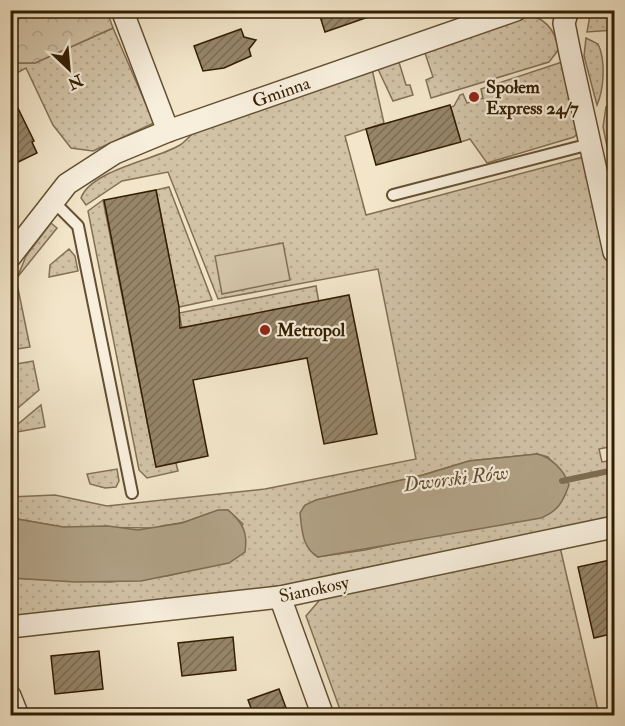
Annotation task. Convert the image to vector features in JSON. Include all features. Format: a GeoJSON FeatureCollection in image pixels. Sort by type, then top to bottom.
{"type":"FeatureCollection","features":[{"type":"Feature","properties":{"kind":"street"},"geometry":{"type":"LineString","coordinates":[[122,10],[168,131]]}},
{"type":"Feature","properties":{"kind":"street","name":"Gminna"},"geometry":{"type":"LineString","coordinates":[[10,257],[52,200],[87,169],[115,153],[168,131],[516,10]]}},
{"type":"Feature","properties":{"kind":"street"},"geometry":{"type":"LineString","coordinates":[[568,10],[564,23],[590,144],[610,216],[615,252]]}},
{"type":"Feature","properties":{"kind":"street","name":"Sianokosy"},"geometry":{"type":"LineString","coordinates":[[10,627],[280,597],[615,527]]}},
{"type":"Feature","properties":{"kind":"street"},"geometry":{"type":"LineString","coordinates":[[280,597],[323,716]]}},
{"type":"Feature","properties":{"kind":"street"},"geometry":{"type":"LineString","coordinates":[[10,696],[18,716]]}},
{"type":"Feature","properties":{"kind":"lane"},"geometry":{"type":"LineString","coordinates":[[393,195],[590,144]]}},
{"type":"Feature","properties":{"kind":"lane"},"geometry":{"type":"LineString","coordinates":[[52,200],[78,226],[132,493]]}},
{"type":"Feature","properties":{"kind":"green space"},"geometry":{"type":"Polygon","coordinates":[[[11,10],[107,11],[113,28],[35,63],[11,63],[11,10]]]}},
{"type":"Feature","properties":{"kind":"green space"},"geometry":{"type":"Polygon","coordinates":[[[594,11],[614,11],[614,30],[587,32],[590,15],[594,11]]]}},
{"type":"Feature","properties":{"kind":"green space"},"geometry":{"type":"Polygon","coordinates":[[[523,15],[543,21],[555,36],[559,49],[549,62],[431,98],[426,80],[433,77],[424,50],[523,15]]]}},
{"type":"Feature","properties":{"kind":"green space"},"geometry":{"type":"Polygon","coordinates":[[[113,28],[154,123],[93,151],[71,148],[53,125],[26,68],[11,76],[10,63],[35,63],[113,28]]]}},
{"type":"Feature","properties":{"kind":"green space"},"geometry":{"type":"Polygon","coordinates":[[[586,38],[598,44],[601,51],[603,83],[597,105],[584,56],[586,38]]]}},
{"type":"Feature","properties":{"kind":"green space"},"geometry":{"type":"Polygon","coordinates":[[[398,59],[406,85],[410,85],[413,95],[393,101],[377,67],[398,59]]]}},
{"type":"Feature","properties":{"kind":"green space"},"geometry":{"type":"Polygon","coordinates":[[[562,62],[578,133],[574,137],[487,163],[470,139],[461,142],[451,107],[460,95],[463,94],[467,103],[483,98],[481,89],[562,62]]]}},
{"type":"Feature","properties":{"kind":"green space"},"geometry":{"type":"Polygon","coordinates":[[[372,69],[384,123],[345,136],[366,215],[583,157],[614,290],[614,446],[599,449],[602,462],[614,460],[614,483],[611,485],[614,518],[335,574],[315,585],[11,619],[11,578],[110,582],[167,576],[201,568],[243,524],[228,510],[216,511],[184,522],[155,528],[63,527],[11,518],[10,497],[55,495],[107,506],[265,489],[416,459],[378,269],[218,299],[168,172],[122,181],[86,205],[81,198],[87,188],[97,180],[180,145],[194,132],[372,69]],[[537,454],[469,461],[423,475],[316,500],[318,557],[365,550],[448,532],[568,481],[548,457],[537,454]]]}},
{"type":"Feature","properties":{"kind":"green space"},"geometry":{"type":"Polygon","coordinates":[[[614,106],[614,180],[603,127],[606,107],[614,106]]]}},
{"type":"Feature","properties":{"kind":"green space"},"geometry":{"type":"Polygon","coordinates":[[[169,187],[212,300],[179,307],[156,190],[169,187]]]}},
{"type":"Feature","properties":{"kind":"green space"},"geometry":{"type":"Polygon","coordinates":[[[103,200],[156,466],[176,463],[178,471],[147,478],[139,470],[88,211],[103,200]]]}},
{"type":"Feature","properties":{"kind":"green space"},"geometry":{"type":"Polygon","coordinates":[[[51,223],[57,228],[17,277],[26,256],[51,223]]]}},
{"type":"Feature","properties":{"kind":"green space"},"geometry":{"type":"Polygon","coordinates":[[[283,243],[290,280],[222,294],[215,256],[283,243]]]}},
{"type":"Feature","properties":{"kind":"green space"},"geometry":{"type":"Polygon","coordinates":[[[69,249],[75,256],[78,271],[49,277],[50,265],[69,249]]]}},
{"type":"Feature","properties":{"kind":"green space"},"geometry":{"type":"Polygon","coordinates":[[[16,280],[30,347],[11,350],[11,293],[16,280]]]}},
{"type":"Feature","properties":{"kind":"green space"},"geometry":{"type":"Polygon","coordinates":[[[316,286],[319,303],[182,328],[179,313],[316,286]]]}},
{"type":"Feature","properties":{"kind":"green space"},"geometry":{"type":"Polygon","coordinates":[[[33,361],[39,390],[11,414],[11,365],[33,361]]]}},
{"type":"Feature","properties":{"kind":"green space"},"geometry":{"type":"Polygon","coordinates":[[[41,405],[45,427],[11,433],[11,414],[12,429],[41,405]]]}},
{"type":"Feature","properties":{"kind":"green space"},"geometry":{"type":"Polygon","coordinates":[[[117,469],[119,481],[116,487],[105,488],[90,484],[87,474],[117,469]]]}},
{"type":"Feature","properties":{"kind":"green space"},"geometry":{"type":"Polygon","coordinates":[[[560,547],[599,715],[342,715],[306,616],[324,595],[560,547]]]}},
{"type":"Feature","properties":{"kind":"water"},"geometry":{"type":"Polygon","coordinates":[[[537,454],[557,465],[569,485],[559,505],[541,518],[318,557],[306,544],[300,513],[305,505],[316,500],[423,475],[469,461],[537,454]]]}},
{"type":"Feature","properties":{"kind":"water"},"geometry":{"type":"Polygon","coordinates":[[[218,510],[228,510],[241,524],[245,533],[245,552],[229,563],[141,581],[75,582],[11,578],[11,518],[63,527],[108,526],[138,530],[182,523],[218,510]]]}},
{"type":"Feature","properties":{"kind":"building"},"geometry":{"type":"Polygon","coordinates":[[[318,10],[380,10],[380,13],[325,32],[318,10]]]}},
{"type":"Feature","properties":{"kind":"building"},"geometry":{"type":"Polygon","coordinates":[[[241,29],[244,37],[256,40],[249,49],[251,56],[224,68],[203,71],[194,46],[241,29]]]}},
{"type":"Feature","properties":{"kind":"building"},"geometry":{"type":"Polygon","coordinates":[[[10,92],[34,141],[32,142],[37,153],[10,166],[10,92]]]}},
{"type":"Feature","properties":{"kind":"building"},"geometry":{"type":"Polygon","coordinates":[[[450,105],[461,142],[376,165],[366,129],[450,105]]]}},
{"type":"Feature","properties":{"kind":"building","name":"Metropol"},"geometry":{"type":"Polygon","coordinates":[[[156,190],[179,307],[180,328],[349,295],[377,434],[324,444],[307,358],[193,380],[208,456],[156,467],[104,200],[156,190]]]}},
{"type":"Feature","properties":{"kind":"building"},"geometry":{"type":"Polygon","coordinates":[[[615,559],[615,633],[594,638],[578,567],[615,559]]]}},
{"type":"Feature","properties":{"kind":"building"},"geometry":{"type":"Polygon","coordinates":[[[233,637],[236,670],[182,676],[178,643],[233,637]]]}},
{"type":"Feature","properties":{"kind":"building"},"geometry":{"type":"Polygon","coordinates":[[[99,651],[103,689],[55,694],[51,656],[99,651]]]}},
{"type":"Feature","properties":{"kind":"building"},"geometry":{"type":"Polygon","coordinates":[[[279,689],[289,716],[254,716],[248,700],[279,689]]]}},
{"type":"Feature","properties":{"kind":"waterway","name":"Dworski Rów"},"geometry":{"type":"LineString","coordinates":[[562,481],[614,470]]}},
{"type":"Feature","properties":{"kind":"place","name":"Społem Express 24/7"},"geometry":{"type":"Point","coordinates":[474,97]}},
{"type":"Feature","properties":{"kind":"place","name":"Metropol"},"geometry":{"type":"Point","coordinates":[265,330]}}]}
